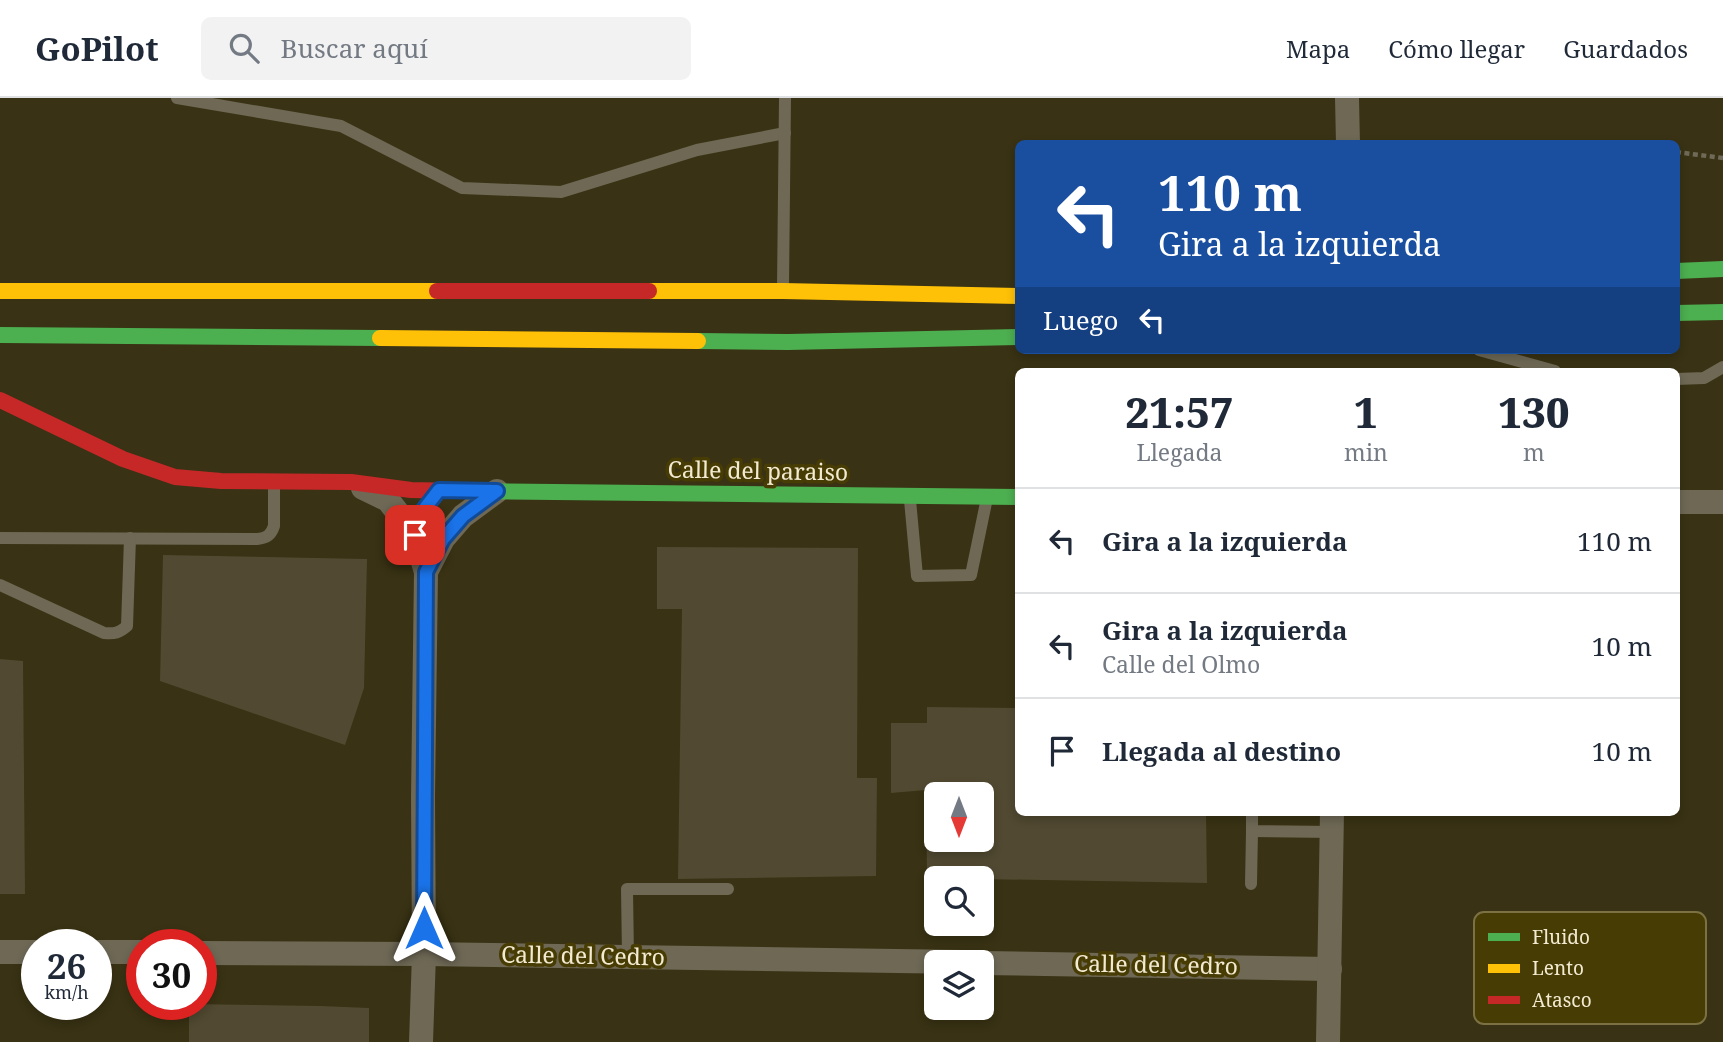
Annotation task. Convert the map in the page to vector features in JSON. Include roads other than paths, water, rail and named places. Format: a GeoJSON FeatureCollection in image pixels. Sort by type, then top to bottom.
{"type":"FeatureCollection","features":[{"type":"Feature","properties":{"kind":"main road"},"geometry":{"type":"LineString","coordinates":[[1680,271],[1723,269]]}},
{"type":"Feature","properties":{"kind":"main road"},"geometry":{"type":"LineString","coordinates":[[0,290],[783,291],[1015,296]]}},
{"type":"Feature","properties":{"kind":"main road"},"geometry":{"type":"LineString","coordinates":[[1680,313],[1723,312]]}},
{"type":"Feature","properties":{"kind":"main road"},"geometry":{"type":"LineString","coordinates":[[0,335],[788,342],[1015,337]]}},
{"type":"Feature","properties":{"kind":"main road","name":"Calle del paraiso"},"geometry":{"type":"LineString","coordinates":[[0,400],[123,459],[175,477],[221,481],[351,482],[411,490],[1015,497]]}},
{"type":"Feature","properties":{"kind":"street"},"geometry":{"type":"LineString","coordinates":[[1347,98],[1348,140]]}},
{"type":"Feature","properties":{"kind":"street"},"geometry":{"type":"LineString","coordinates":[[351,482],[388,500],[415,535],[426,572],[421,1042]]}},
{"type":"Feature","properties":{"kind":"street"},"geometry":{"type":"LineString","coordinates":[[415,535],[422,512],[439,490]]}},
{"type":"Feature","properties":{"kind":"street"},"geometry":{"type":"LineString","coordinates":[[426,572],[443,539],[463,516],[497,491]]}},
{"type":"Feature","properties":{"kind":"street"},"geometry":{"type":"LineString","coordinates":[[1680,502],[1723,502]]}},
{"type":"Feature","properties":{"kind":"street"},"geometry":{"type":"LineString","coordinates":[[1328,1042],[1332,822]]}},
{"type":"Feature","properties":{"kind":"street"},"geometry":{"type":"LineString","coordinates":[[0,952],[21,952]]}},
{"type":"Feature","properties":{"kind":"street","name":"Calle del Cedro"},"geometry":{"type":"LineString","coordinates":[[217,953],[924,961]]}},
{"type":"Feature","properties":{"kind":"street","name":"Calle del Cedro"},"geometry":{"type":"LineString","coordinates":[[994,963],[1329,969]]}},
{"type":"Feature","properties":{"kind":"lane"},"geometry":{"type":"LineString","coordinates":[[177,98],[341,127],[462,188],[561,192],[697,149],[785,133]]}},
{"type":"Feature","properties":{"kind":"lane"},"geometry":{"type":"LineString","coordinates":[[783,291],[785,98]]}},
{"type":"Feature","properties":{"kind":"lane"},"geometry":{"type":"LineString","coordinates":[[1493,354],[1544,368]]}},
{"type":"Feature","properties":{"kind":"lane"},"geometry":{"type":"LineString","coordinates":[[1680,379],[1704,378],[1723,367]]}},
{"type":"Feature","properties":{"kind":"lane"},"geometry":{"type":"LineString","coordinates":[[0,538],[266,538],[272,533],[274,526],[274,482]]}},
{"type":"Feature","properties":{"kind":"lane"},"geometry":{"type":"LineString","coordinates":[[910,496],[918,576],[971,575],[987,497]]}},
{"type":"Feature","properties":{"kind":"lane"},"geometry":{"type":"LineString","coordinates":[[0,585],[104,633],[120,632],[127,626],[130,538]]}},
{"type":"Feature","properties":{"kind":"lane"},"geometry":{"type":"LineString","coordinates":[[1251,884],[1252,816]]}},
{"type":"Feature","properties":{"kind":"lane"},"geometry":{"type":"LineString","coordinates":[[1252,831],[1332,822]]}},
{"type":"Feature","properties":{"kind":"lane"},"geometry":{"type":"LineString","coordinates":[[628,957],[627,889],[728,890]]}}]}
